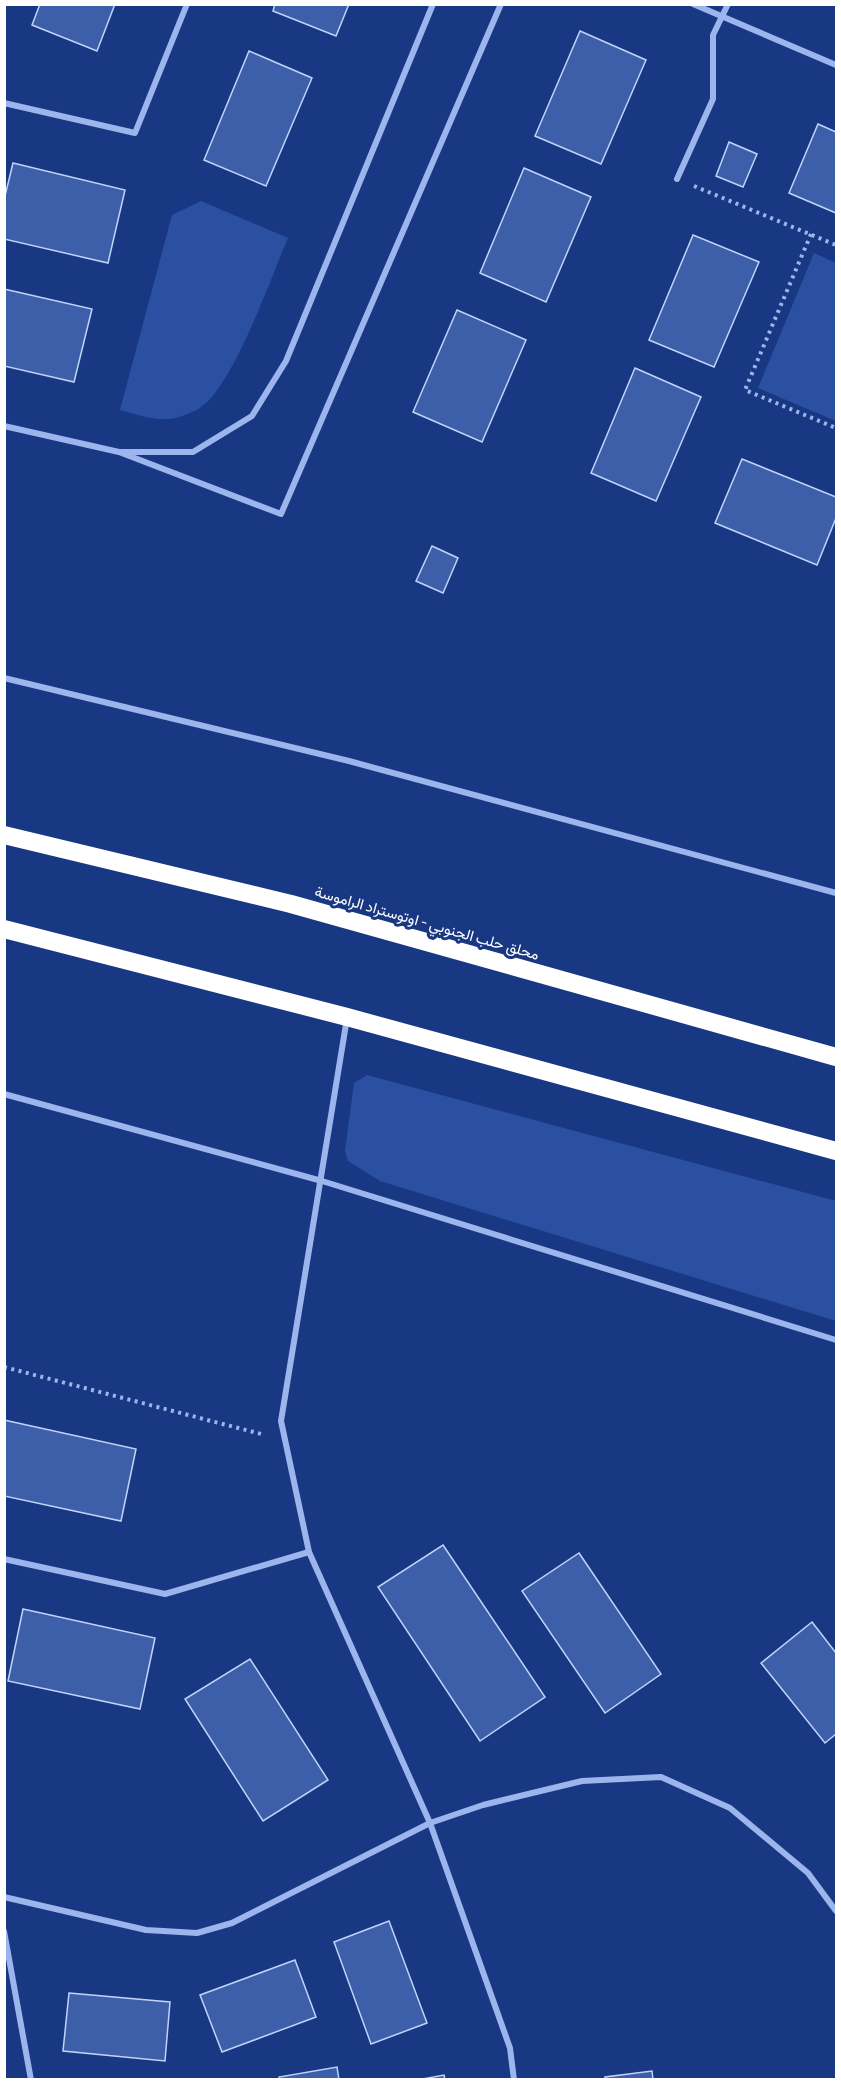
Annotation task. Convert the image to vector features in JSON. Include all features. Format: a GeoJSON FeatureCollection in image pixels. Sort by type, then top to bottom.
{"type":"FeatureCollection","features":[{"type":"Feature","properties":{"kind":"highway","name":"محلق حلب الجنوبي - اوتوستراد الراموسة"},"geometry":{"type":"LineString","coordinates":[[4,835],[291,904],[837,1057]]}},
{"type":"Feature","properties":{"kind":"highway"},"geometry":{"type":"LineString","coordinates":[[4,929],[347,1017],[837,1151]]}},
{"type":"Feature","properties":{"kind":"street"},"geometry":{"type":"LineString","coordinates":[[4,103],[135,133],[187,4]]}},
{"type":"Feature","properties":{"kind":"street"},"geometry":{"type":"LineString","coordinates":[[119,452],[193,452],[252,416],[286,361],[433,4]]}},
{"type":"Feature","properties":{"kind":"street"},"geometry":{"type":"LineString","coordinates":[[4,426],[119,452],[281,514],[501,4]]}},
{"type":"Feature","properties":{"kind":"street"},"geometry":{"type":"LineString","coordinates":[[693,4],[837,65]]}},
{"type":"Feature","properties":{"kind":"street"},"geometry":{"type":"LineString","coordinates":[[677,178],[713,99],[713,35],[728,4]]}},
{"type":"Feature","properties":{"kind":"street"},"geometry":{"type":"LineString","coordinates":[[4,678],[349,761],[837,893]]}},
{"type":"Feature","properties":{"kind":"street"},"geometry":{"type":"LineString","coordinates":[[347,1017],[281,1421],[309,1552],[430,1823],[510,2048],[514,2079]]}},
{"type":"Feature","properties":{"kind":"street"},"geometry":{"type":"LineString","coordinates":[[4,1094],[322,1181],[837,1340]]}},
{"type":"Feature","properties":{"kind":"street"},"geometry":{"type":"LineString","coordinates":[[4,1559],[165,1594],[309,1552]]}},
{"type":"Feature","properties":{"kind":"street"},"geometry":{"type":"LineString","coordinates":[[4,1896],[146,1930],[197,1933],[232,1923],[430,1823],[483,1805],[582,1781],[661,1777],[730,1808],[808,1873],[837,1911]]}},
{"type":"Feature","properties":{"kind":"street"},"geometry":{"type":"LineString","coordinates":[[4,1931],[30,2079]]}},
{"type":"Feature","properties":{"kind":"path"},"geometry":{"type":"LineString","coordinates":[[677,178],[837,245]]}},
{"type":"Feature","properties":{"kind":"path"},"geometry":{"type":"LineString","coordinates":[[811,234],[745,390],[837,428]]}},
{"type":"Feature","properties":{"kind":"path"},"geometry":{"type":"LineString","coordinates":[[4,1367],[285,1440]]}},
{"type":"Feature","properties":{"kind":"shaded area"},"geometry":{"type":"Polygon","coordinates":[[[201,201],[288,238],[250,330],[213,396],[200,408],[172,419],[149,418],[120,410],[172,215],[201,201]]]}},
{"type":"Feature","properties":{"kind":"shaded area"},"geometry":{"type":"Polygon","coordinates":[[[814,253],[836,263],[836,421],[758,388],[814,253]]]}},
{"type":"Feature","properties":{"kind":"shaded area"},"geometry":{"type":"Polygon","coordinates":[[[367,1075],[836,1201],[836,1321],[380,1181],[348,1161],[345,1151],[354,1083],[367,1075]]]}},
{"type":"Feature","properties":{"kind":"building"},"geometry":{"type":"Polygon","coordinates":[[[40,4],[115,4],[97,51],[32,25],[40,4]]]}},
{"type":"Feature","properties":{"kind":"building"},"geometry":{"type":"Polygon","coordinates":[[[275,4],[349,4],[336,36],[273,11],[275,4]]]}},
{"type":"Feature","properties":{"kind":"building"},"geometry":{"type":"Polygon","coordinates":[[[580,31],[646,60],[601,164],[535,136],[580,31]]]}},
{"type":"Feature","properties":{"kind":"building"},"geometry":{"type":"Polygon","coordinates":[[[249,51],[312,78],[266,186],[204,160],[249,51]]]}},
{"type":"Feature","properties":{"kind":"building"},"geometry":{"type":"Polygon","coordinates":[[[818,124],[836,132],[836,213],[789,193],[818,124]]]}},
{"type":"Feature","properties":{"kind":"building"},"geometry":{"type":"Polygon","coordinates":[[[729,142],[757,154],[743,187],[716,176],[729,142]]]}},
{"type":"Feature","properties":{"kind":"building"},"geometry":{"type":"Polygon","coordinates":[[[13,163],[125,190],[108,263],[4,239],[4,200],[13,163]]]}},
{"type":"Feature","properties":{"kind":"building"},"geometry":{"type":"Polygon","coordinates":[[[524,168],[591,197],[546,302],[480,273],[524,168]]]}},
{"type":"Feature","properties":{"kind":"building"},"geometry":{"type":"Polygon","coordinates":[[[693,235],[759,262],[714,367],[649,340],[693,235]]]}},
{"type":"Feature","properties":{"kind":"building"},"geometry":{"type":"Polygon","coordinates":[[[4,289],[92,309],[74,382],[4,366],[4,289]]]}},
{"type":"Feature","properties":{"kind":"building"},"geometry":{"type":"Polygon","coordinates":[[[457,310],[526,340],[482,442],[413,412],[457,310]]]}},
{"type":"Feature","properties":{"kind":"building"},"geometry":{"type":"Polygon","coordinates":[[[635,368],[701,397],[656,501],[591,473],[635,368]]]}},
{"type":"Feature","properties":{"kind":"building"},"geometry":{"type":"Polygon","coordinates":[[[742,459],[836,497],[836,518],[817,565],[715,523],[742,459]]]}},
{"type":"Feature","properties":{"kind":"building"},"geometry":{"type":"Polygon","coordinates":[[[432,546],[458,558],[443,593],[416,581],[432,546]]]}},
{"type":"Feature","properties":{"kind":"building"},"geometry":{"type":"Polygon","coordinates":[[[4,1420],[136,1449],[121,1521],[4,1496],[4,1420]]]}},
{"type":"Feature","properties":{"kind":"building"},"geometry":{"type":"Polygon","coordinates":[[[443,1545],[545,1697],[480,1741],[378,1587],[443,1545]]]}},
{"type":"Feature","properties":{"kind":"building"},"geometry":{"type":"Polygon","coordinates":[[[579,1553],[661,1674],[605,1713],[522,1591],[579,1553]]]}},
{"type":"Feature","properties":{"kind":"building"},"geometry":{"type":"Polygon","coordinates":[[[23,1609],[155,1638],[140,1709],[8,1681],[23,1609]]]}},
{"type":"Feature","properties":{"kind":"building"},"geometry":{"type":"Polygon","coordinates":[[[812,1622],[836,1653],[836,1734],[825,1743],[761,1663],[812,1622]]]}},
{"type":"Feature","properties":{"kind":"building"},"geometry":{"type":"Polygon","coordinates":[[[250,1659],[328,1780],[263,1821],[185,1699],[250,1659]]]}},
{"type":"Feature","properties":{"kind":"building"},"geometry":{"type":"Polygon","coordinates":[[[389,1921],[427,2023],[371,2044],[334,1942],[389,1921]]]}},
{"type":"Feature","properties":{"kind":"building"},"geometry":{"type":"Polygon","coordinates":[[[295,1960],[316,2017],[222,2052],[200,1995],[295,1960]]]}},
{"type":"Feature","properties":{"kind":"building"},"geometry":{"type":"Polygon","coordinates":[[[69,1993],[170,2002],[165,2061],[63,2051],[69,1993]]]}},
{"type":"Feature","properties":{"kind":"building"},"geometry":{"type":"Polygon","coordinates":[[[337,2067],[339,2080],[280,2080],[279,2077],[337,2067]]]}},
{"type":"Feature","properties":{"kind":"building"},"geometry":{"type":"Polygon","coordinates":[[[652,2071],[653,2080],[605,2080],[605,2077],[652,2071]]]}},
{"type":"Feature","properties":{"kind":"building"},"geometry":{"type":"Polygon","coordinates":[[[444,2075],[445,2080],[417,2080],[444,2075]]]}}]}
